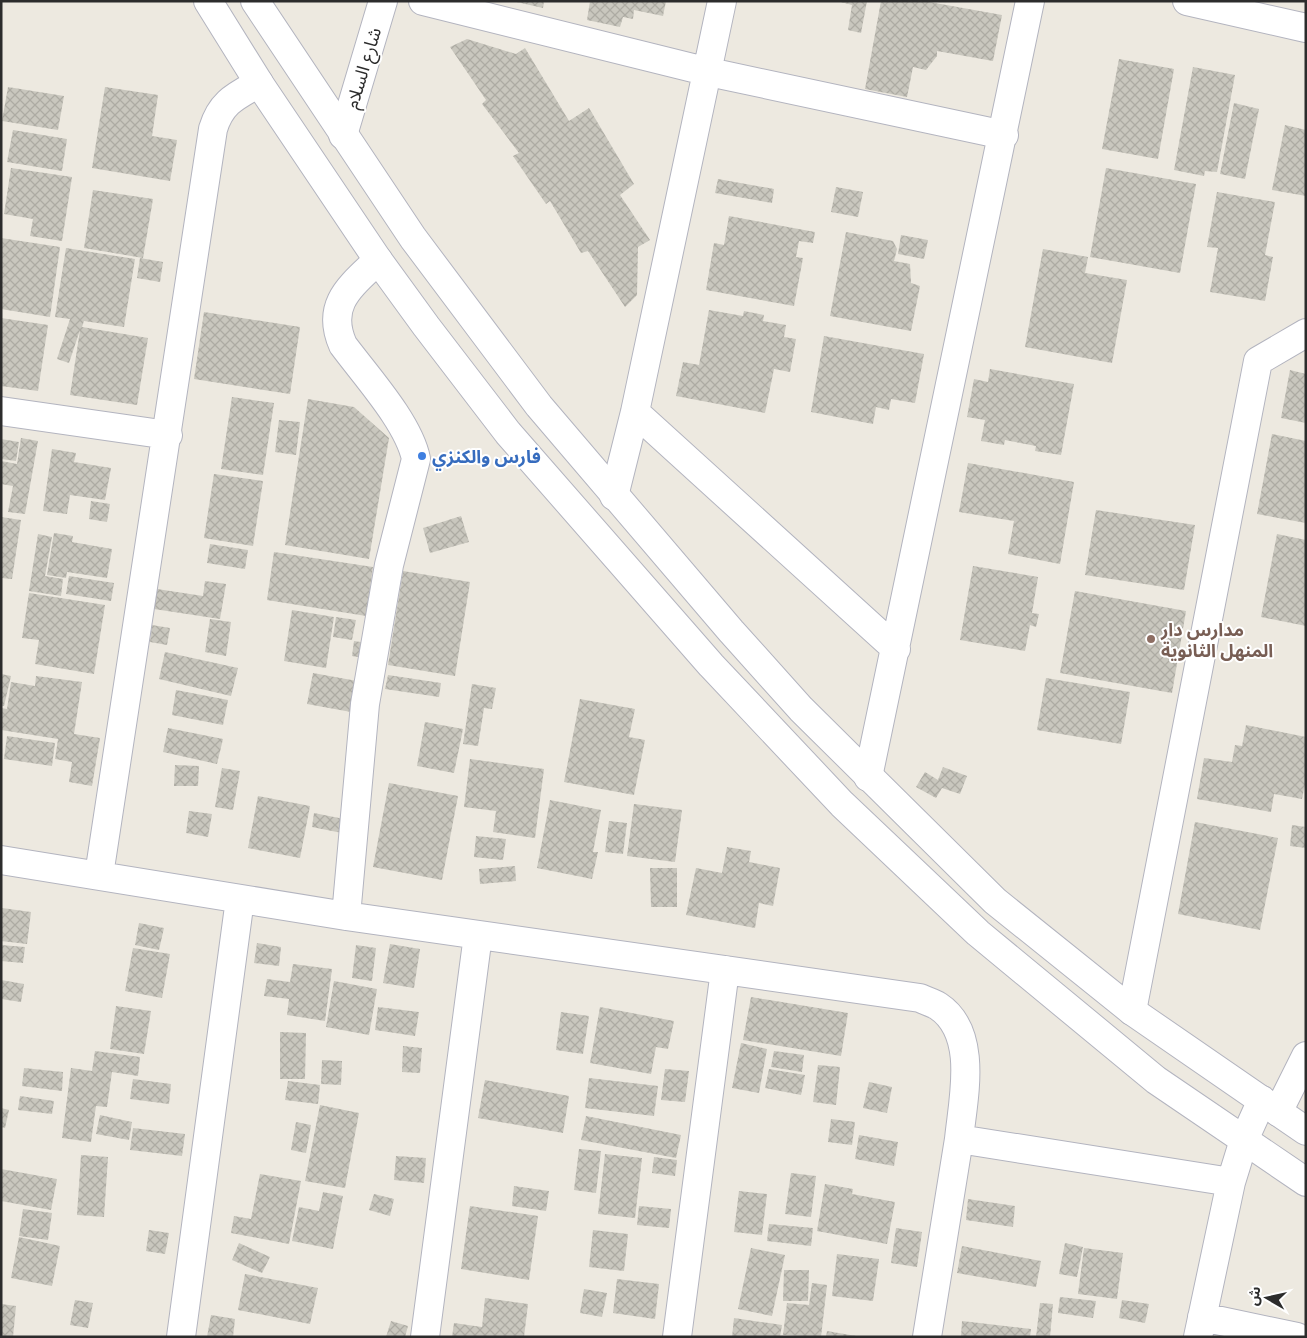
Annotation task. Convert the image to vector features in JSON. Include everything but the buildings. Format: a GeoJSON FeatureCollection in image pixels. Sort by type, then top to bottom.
{"type":"FeatureCollection","features":[{"type":"Feature","properties":{"kind":"street"},"geometry":{"type":"LineString","coordinates":[[208,1],[259,83],[378,260],[508,433],[569,505],[711,665],[842,804],[978,933],[1156,1080],[1306,1182]]}},
{"type":"Feature","properties":{"kind":"street"},"geometry":{"type":"LineString","coordinates":[[255,1],[343,136],[413,238],[539,406],[614,496],[757,660],[868,777],[995,901],[1132,1011],[1306,1131]]}},
{"type":"Feature","properties":{"kind":"street","name":"شارع السلام"},"geometry":{"type":"LineString","coordinates":[[343,136],[383,1]]}},
{"type":"Feature","properties":{"kind":"street"},"geometry":{"type":"LineString","coordinates":[[423,1],[709,72],[1004,135]]}},
{"type":"Feature","properties":{"kind":"street"},"geometry":{"type":"LineString","coordinates":[[614,496],[636,412],[709,72],[722,1]]}},
{"type":"Feature","properties":{"kind":"street"},"geometry":{"type":"LineString","coordinates":[[868,777],[1004,135],[1030,1]]}},
{"type":"Feature","properties":{"kind":"street"},"geometry":{"type":"LineString","coordinates":[[1187,1],[1232,6],[1306,28]]}},
{"type":"Feature","properties":{"kind":"street"},"geometry":{"type":"LineString","coordinates":[[99,875],[168,435],[213,129],[218,111],[233,98],[259,83]]}},
{"type":"Feature","properties":{"kind":"street"},"geometry":{"type":"LineString","coordinates":[[346,916],[365,704],[388,565],[416,459],[414,445],[401,424],[343,345],[337,331],[338,311],[344,292],[378,260]]}},
{"type":"Feature","properties":{"kind":"street"},"geometry":{"type":"LineString","coordinates":[[1132,1011],[1258,361],[1306,333]]}},
{"type":"Feature","properties":{"kind":"street"},"geometry":{"type":"LineString","coordinates":[[1,410],[168,435]]}},
{"type":"Feature","properties":{"kind":"street"},"geometry":{"type":"LineString","coordinates":[[636,412],[896,650]]}},
{"type":"Feature","properties":{"kind":"street"},"geometry":{"type":"LineString","coordinates":[[1,860],[346,916],[920,998],[939,1007],[960,1034],[965,1056],[965,1082],[959,1139],[927,1337]]}},
{"type":"Feature","properties":{"kind":"street"},"geometry":{"type":"LineString","coordinates":[[181,1337],[240,899]]}},
{"type":"Feature","properties":{"kind":"street"},"geometry":{"type":"LineString","coordinates":[[424,1337],[478,935]]}},
{"type":"Feature","properties":{"kind":"street"},"geometry":{"type":"LineString","coordinates":[[677,1337],[725,970]]}},
{"type":"Feature","properties":{"kind":"street"},"geometry":{"type":"LineString","coordinates":[[1297,1337],[1200,1327],[1231,1182],[1244,1140],[1306,1056]]}},
{"type":"Feature","properties":{"kind":"street"},"geometry":{"type":"LineString","coordinates":[[959,1139],[1231,1182]]}},
{"type":"Feature","properties":{"kind":"place","name":"فارس والكنزي"},"geometry":{"type":"Point","coordinates":[422,456]}},
{"type":"Feature","properties":{"kind":"place","name":"مدارس دار المنهل الثانوية"},"geometry":{"type":"Point","coordinates":[1151,639]}}]}
